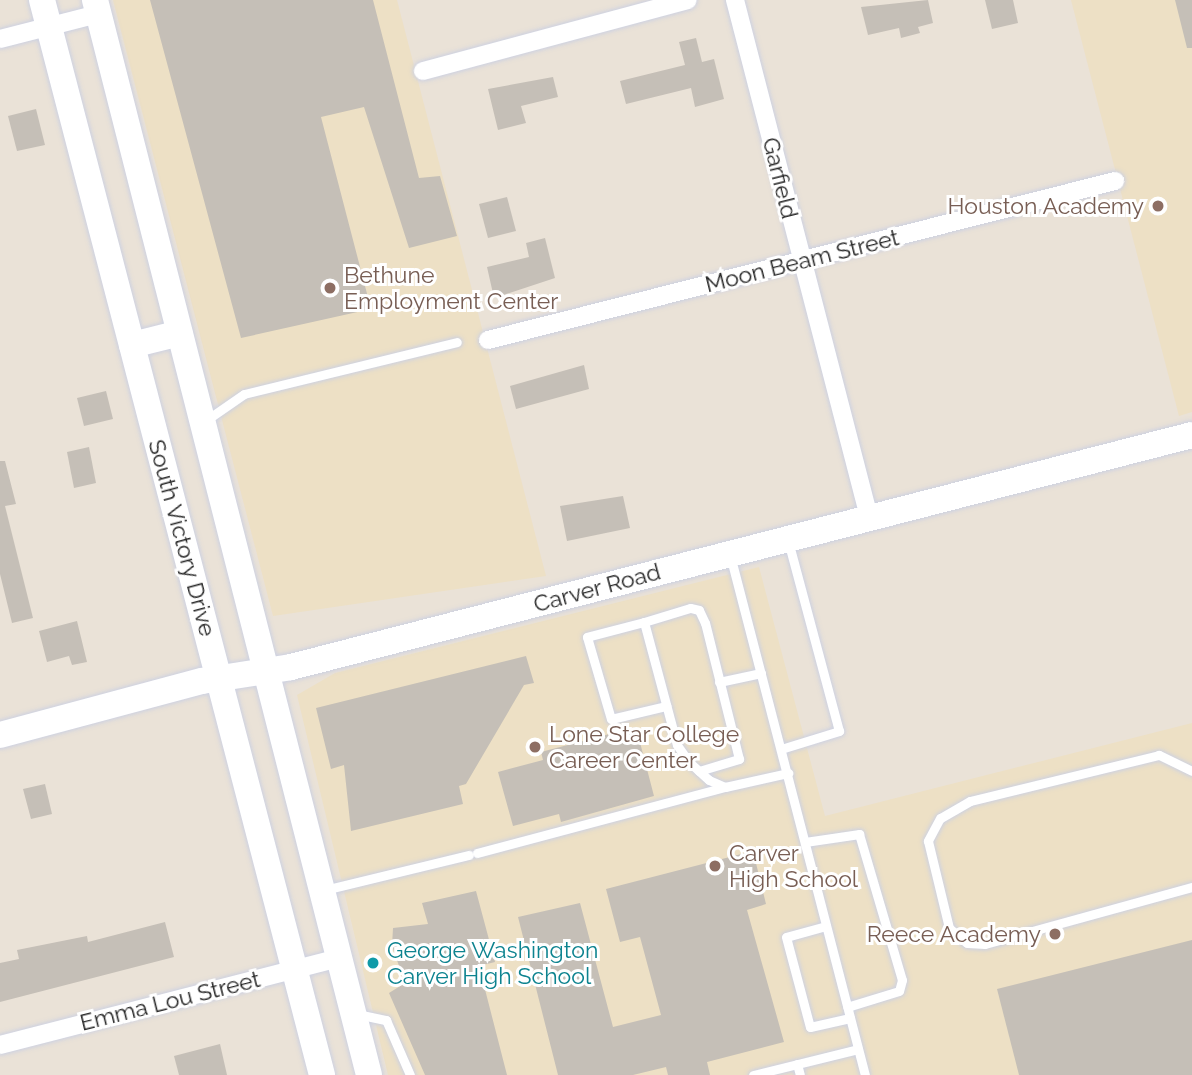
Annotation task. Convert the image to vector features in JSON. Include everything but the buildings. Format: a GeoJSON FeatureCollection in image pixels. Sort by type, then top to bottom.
{"type":"FeatureCollection","features":[{"type":"Feature","properties":{"kind":"main road","name":"South Victory Drive"},"geometry":{"type":"LineString","coordinates":[[42,0],[322,1075]]}},
{"type":"Feature","properties":{"kind":"main road"},"geometry":{"type":"LineString","coordinates":[[96,7],[369,1075]]}},
{"type":"Feature","properties":{"kind":"main road"},"geometry":{"type":"LineString","coordinates":[[132,345],[180,333]]}},
{"type":"Feature","properties":{"kind":"main road","name":"Carver Road"},"geometry":{"type":"LineString","coordinates":[[0,735],[218,679],[267,671],[1192,435]]}},
{"type":"Feature","properties":{"kind":"street"},"geometry":{"type":"LineString","coordinates":[[423,71],[688,0]]}},
{"type":"Feature","properties":{"kind":"street","name":"Garfield"},"geometry":{"type":"LineString","coordinates":[[734,0],[799,263],[869,517]]}},
{"type":"Feature","properties":{"kind":"street"},"geometry":{"type":"LineString","coordinates":[[0,39],[49,26],[96,7]]}},
{"type":"Feature","properties":{"kind":"street","name":"Moon Beam Street"},"geometry":{"type":"LineString","coordinates":[[488,340],[1115,181]]}},
{"type":"Feature","properties":{"kind":"street","name":"Emma Lou Street"},"geometry":{"type":"LineString","coordinates":[[0,1045],[340,958]]}},
{"type":"Feature","properties":{"kind":"lane"},"geometry":{"type":"LineString","coordinates":[[203,421],[244,394],[457,342]]}},
{"type":"Feature","properties":{"kind":"lane"},"geometry":{"type":"LineString","coordinates":[[781,749],[839,731],[787,538]]}},
{"type":"Feature","properties":{"kind":"lane"},"geometry":{"type":"LineString","coordinates":[[729,554],[865,1075]]}},
{"type":"Feature","properties":{"kind":"lane"},"geometry":{"type":"LineString","coordinates":[[666,706],[611,719],[587,637],[699,610],[738,760],[699,771]]}},
{"type":"Feature","properties":{"kind":"lane"},"geometry":{"type":"LineString","coordinates":[[644,622],[677,745],[699,771],[725,786]]}},
{"type":"Feature","properties":{"kind":"lane"},"geometry":{"type":"LineString","coordinates":[[719,682],[761,673]]}},
{"type":"Feature","properties":{"kind":"lane"},"geometry":{"type":"LineString","coordinates":[[1192,772],[1159,755],[970,801],[940,818],[928,841],[949,928],[967,943],[998,941],[1192,887]]}},
{"type":"Feature","properties":{"kind":"lane"},"geometry":{"type":"LineString","coordinates":[[322,891],[473,854],[725,786],[788,773]]}},
{"type":"Feature","properties":{"kind":"lane"},"geometry":{"type":"LineString","coordinates":[[805,842],[859,834],[901,980],[899,991],[847,1007]]}},
{"type":"Feature","properties":{"kind":"lane"},"geometry":{"type":"LineString","coordinates":[[827,926],[786,937],[810,1027],[850,1018]]}},
{"type":"Feature","properties":{"kind":"lane"},"geometry":{"type":"LineString","coordinates":[[353,1014],[386,1020],[410,1075]]}},
{"type":"Feature","properties":{"kind":"lane"},"geometry":{"type":"LineString","coordinates":[[752,1075],[858,1049]]}},
{"type":"Feature","properties":{"kind":"lane"},"geometry":{"type":"LineString","coordinates":[[797,1064],[800,1075]]}},
{"type":"Feature","properties":{"kind":"shaded area","name":"Bethune Employment Center"},"geometry":{"type":"Polygon","coordinates":[[[113,0],[397,0],[546,576],[273,616],[113,0]]]}},
{"type":"Feature","properties":{"kind":"shaded area","name":"Houston Academy"},"geometry":{"type":"Polygon","coordinates":[[[1071,0],[1192,0],[1192,412],[1179,416],[1071,0]]]}},
{"type":"Feature","properties":{"kind":"shaded area"},"geometry":{"type":"Polygon","coordinates":[[[759,567],[825,816],[1192,723],[1192,1075],[388,1075],[297,695],[335,673],[759,567]]]}},
{"type":"Feature","properties":{"kind":"place","name":"Houston Academy"},"geometry":{"type":"Point","coordinates":[1158,206]}},
{"type":"Feature","properties":{"kind":"place","name":"Bethune Employment Center"},"geometry":{"type":"Point","coordinates":[330,288]}},
{"type":"Feature","properties":{"kind":"place","name":"Lone Star College Career Center"},"geometry":{"type":"Point","coordinates":[535,747]}},
{"type":"Feature","properties":{"kind":"place","name":"Carver High School"},"geometry":{"type":"Point","coordinates":[715,866]}},
{"type":"Feature","properties":{"kind":"place","name":"Reece Academy"},"geometry":{"type":"Point","coordinates":[1055,934]}},
{"type":"Feature","properties":{"kind":"place","name":"George Washington Carver High School"},"geometry":{"type":"Point","coordinates":[373,963]}}]}
